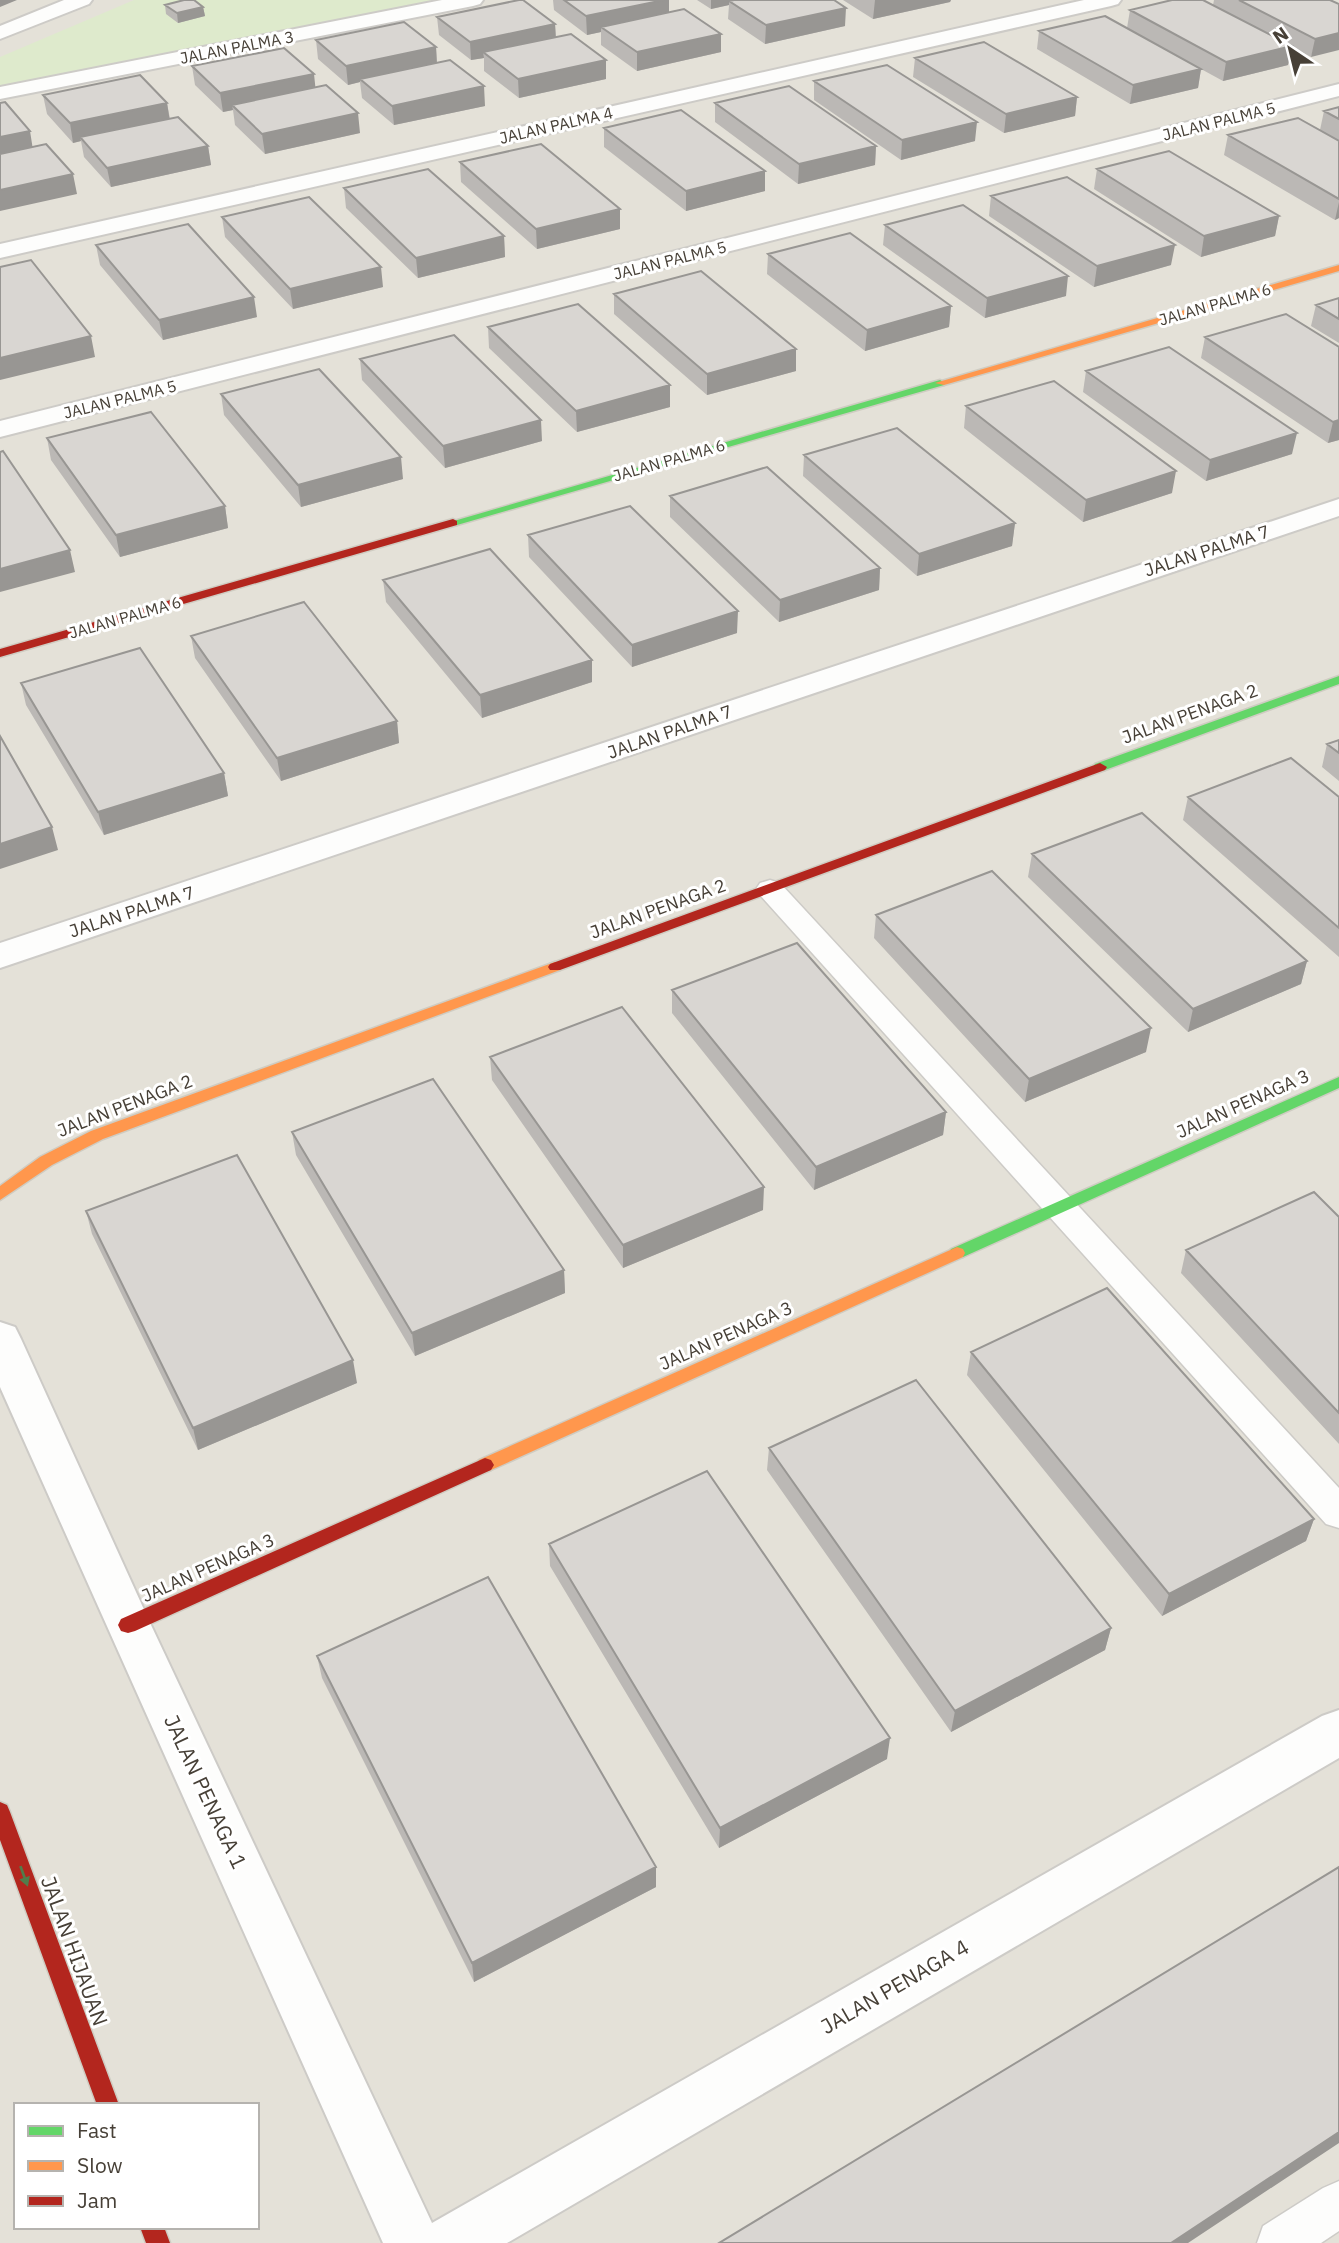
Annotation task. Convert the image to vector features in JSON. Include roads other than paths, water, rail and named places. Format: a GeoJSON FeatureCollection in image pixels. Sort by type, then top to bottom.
{"type":"FeatureCollection","features":[{"type":"Feature","properties":{"kind":"street"},"geometry":{"type":"LineString","coordinates":[[0,33],[82,0]]}},
{"type":"Feature","properties":{"kind":"street","name":"JALAN PALMA 3"},"geometry":{"type":"LineString","coordinates":[[0,93],[473,0]]}},
{"type":"Feature","properties":{"kind":"street","name":"JALAN PALMA 4"},"geometry":{"type":"LineString","coordinates":[[0,251],[1111,0]]}},
{"type":"Feature","properties":{"kind":"street","name":"JALAN PALMA 5"},"geometry":{"type":"LineString","coordinates":[[0,429],[1339,90]]}},
{"type":"Feature","properties":{"kind":"street","name":"JALAN PALMA 6"},"geometry":{"type":"LineString","coordinates":[[0,653],[1339,268]]}},
{"type":"Feature","properties":{"kind":"street","name":"JALAN PALMA 7"},"geometry":{"type":"LineString","coordinates":[[0,956],[1339,508]]}},
{"type":"Feature","properties":{"kind":"street","name":"JALAN PENAGA 2"},"geometry":{"type":"LineString","coordinates":[[0,1194],[18,1178],[54,1155],[97,1135],[1339,680]]}},
{"type":"Feature","properties":{"kind":"street","name":"JALAN PENAGA 3"},"geometry":{"type":"LineString","coordinates":[[128,1625],[1339,1082]]}},
{"type":"Feature","properties":{"kind":"street","name":"JALAN PENAGA 1"},"geometry":{"type":"LineString","coordinates":[[0,1339],[128,1625],[412,2243]]}},
{"type":"Feature","properties":{"kind":"street","name":"JALAN PENAGA 4"},"geometry":{"type":"LineString","coordinates":[[452,2243],[1339,1732]]}},
{"type":"Feature","properties":{"kind":"street","name":"JALAN HIJAUAN"},"geometry":{"type":"LineString","coordinates":[[0,1812],[107,2103]]}},
{"type":"Feature","properties":{"kind":"lane"},"geometry":{"type":"LineString","coordinates":[[770,889],[1339,1513]]}},
{"type":"Feature","properties":{"kind":"lane"},"geometry":{"type":"LineString","coordinates":[[1280,2243],[1339,2204]]}}]}
